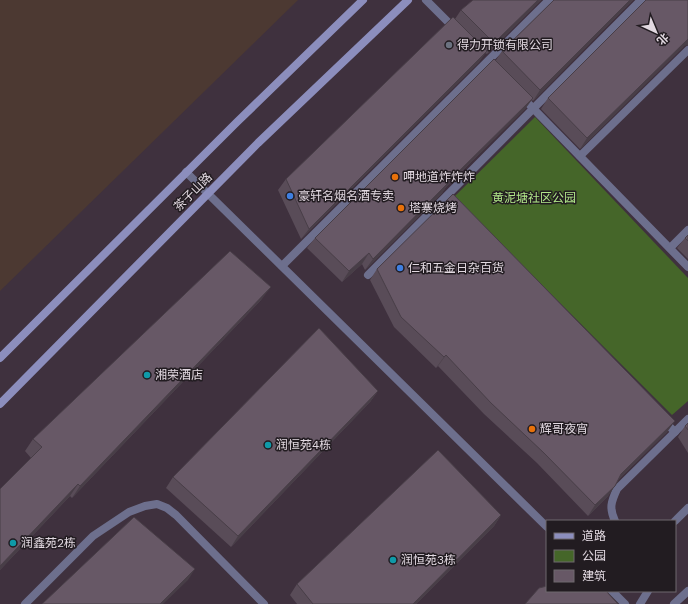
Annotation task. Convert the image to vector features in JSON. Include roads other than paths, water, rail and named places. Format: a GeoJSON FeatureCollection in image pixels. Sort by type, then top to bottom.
{"type":"FeatureCollection","features":[{"type":"Feature","properties":{"kind":"main road","name":"茶子山路"},"geometry":{"type":"LineString","coordinates":[[0,358],[186,172],[362,0]]}},
{"type":"Feature","properties":{"kind":"main road","name":"茶子山路"},"geometry":{"type":"LineString","coordinates":[[0,404],[258,143],[408,0]]}},
{"type":"Feature","properties":{"kind":"street"},"geometry":{"type":"LineString","coordinates":[[426,0],[461,35]]}},
{"type":"Feature","properties":{"kind":"street"},"geometry":{"type":"LineString","coordinates":[[282,266],[549,0]]}},
{"type":"Feature","properties":{"kind":"street"},"geometry":{"type":"LineString","coordinates":[[368,275],[448,199],[533,109],[641,0]]}},
{"type":"Feature","properties":{"kind":"street"},"geometry":{"type":"LineString","coordinates":[[580,156],[688,50]]}},
{"type":"Feature","properties":{"kind":"street"},"geometry":{"type":"LineString","coordinates":[[513,88],[688,267]]}},
{"type":"Feature","properties":{"kind":"street"},"geometry":{"type":"LineString","coordinates":[[186,172],[546,526]]}},
{"type":"Feature","properties":{"kind":"street"},"geometry":{"type":"LineString","coordinates":[[670,248],[688,230]]}},
{"type":"Feature","properties":{"kind":"street"},"geometry":{"type":"LineString","coordinates":[[660,416],[675,432]]}},
{"type":"Feature","properties":{"kind":"street"},"geometry":{"type":"LineString","coordinates":[[615,520],[611,512],[612,502],[617,489],[688,418]]}},
{"type":"Feature","properties":{"kind":"street"},"geometry":{"type":"LineString","coordinates":[[25,604],[93,536],[129,512],[145,506],[158,504],[167,508],[176,515],[264,604]]}},
{"type":"Feature","properties":{"kind":"street"},"geometry":{"type":"LineString","coordinates":[[676,520],[688,508]]}},
{"type":"Feature","properties":{"kind":"street"},"geometry":{"type":"LineString","coordinates":[[674,604],[688,591]]}},
{"type":"Feature","properties":{"kind":"street"},"geometry":{"type":"LineString","coordinates":[[613,592],[625,604]]}},
{"type":"Feature","properties":{"kind":"street"},"geometry":{"type":"LineString","coordinates":[[640,604],[647,592]]}},
{"type":"Feature","properties":{"kind":"place","name":"得力开锁有限公司"},"geometry":{"type":"Point","coordinates":[449,45]}},
{"type":"Feature","properties":{"kind":"place","name":"呷地道炸炸炸"},"geometry":{"type":"Point","coordinates":[395,177]}},
{"type":"Feature","properties":{"kind":"place","name":"豪轩名烟名酒专卖"},"geometry":{"type":"Point","coordinates":[290,196]}},
{"type":"Feature","properties":{"kind":"place","name":"塔寨烧烤"},"geometry":{"type":"Point","coordinates":[401,208]}},
{"type":"Feature","properties":{"kind":"place","name":"仁和五金日杂百货"},"geometry":{"type":"Point","coordinates":[400,268]}},
{"type":"Feature","properties":{"kind":"place","name":"湘荣酒店"},"geometry":{"type":"Point","coordinates":[147,375]}},
{"type":"Feature","properties":{"kind":"place","name":"辉哥夜宵"},"geometry":{"type":"Point","coordinates":[532,429]}},
{"type":"Feature","properties":{"kind":"place","name":"润恒苑4栋"},"geometry":{"type":"Point","coordinates":[268,445]}},
{"type":"Feature","properties":{"kind":"place","name":"润鑫苑2栋"},"geometry":{"type":"Point","coordinates":[13,543]}},
{"type":"Feature","properties":{"kind":"place","name":"润恒苑3栋"},"geometry":{"type":"Point","coordinates":[393,560]}},
{"type":"Feature","properties":{"kind":"park label","name":"黄泥塘社区公园"},"geometry":{"type":"Point","coordinates":[534,198]}}]}
